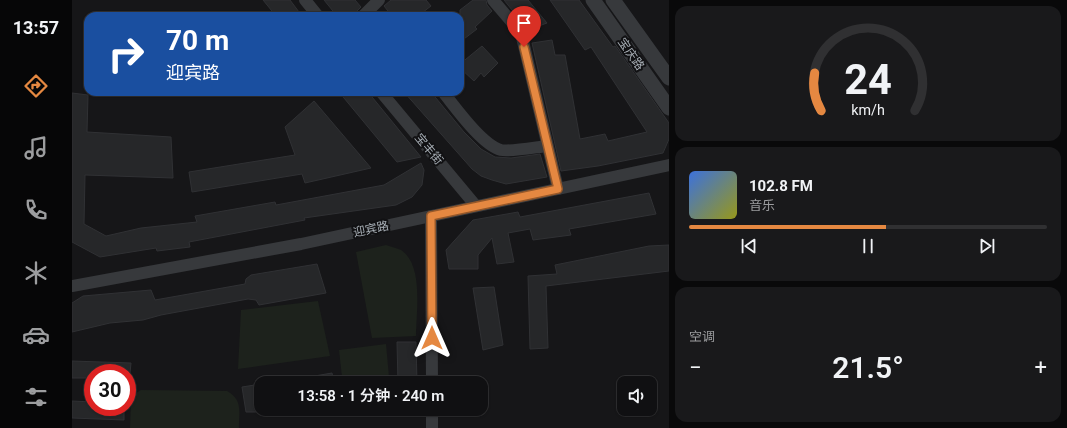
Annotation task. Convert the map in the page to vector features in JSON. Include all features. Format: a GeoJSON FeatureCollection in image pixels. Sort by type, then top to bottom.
{"type":"FeatureCollection","features":[{"type":"Feature","properties":{"kind":"street"},"geometry":{"type":"LineString","coordinates":[[305,0],[315,12]]}},
{"type":"Feature","properties":{"kind":"street"},"geometry":{"type":"LineString","coordinates":[[493,0],[520,33],[558,189]]}},
{"type":"Feature","properties":{"kind":"street","name":"宝庆路"},"geometry":{"type":"LineString","coordinates":[[593,0],[669,108]]}},
{"type":"Feature","properties":{"kind":"street","name":"宝庆路"},"geometry":{"type":"LineString","coordinates":[[613,0],[669,78]]}},
{"type":"Feature","properties":{"kind":"street","name":"宝丰街"},"geometry":{"type":"LineString","coordinates":[[384,96],[476,206]]}},
{"type":"Feature","properties":{"kind":"street"},"geometry":{"type":"LineString","coordinates":[[446,96],[484,141],[496,148],[503,150],[547,146]]}},
{"type":"Feature","properties":{"kind":"street","name":"迎宾路"},"geometry":{"type":"LineString","coordinates":[[72,286],[301,244],[669,164]]}},
{"type":"Feature","properties":{"kind":"street"},"geometry":{"type":"LineString","coordinates":[[431,216],[432,376]]}},
{"type":"Feature","properties":{"kind":"street"},"geometry":{"type":"LineString","coordinates":[[432,416],[432,428]]}},
{"type":"Feature","properties":{"kind":"shaded area"},"geometry":{"type":"Polygon","coordinates":[[[386,245],[401,250],[408,257],[413,267],[417,290],[416,336],[372,338],[356,252],[386,245]]]}},
{"type":"Feature","properties":{"kind":"shaded area"},"geometry":{"type":"Polygon","coordinates":[[[318,301],[330,356],[238,369],[241,310],[318,301]]]}},
{"type":"Feature","properties":{"kind":"shaded area"},"geometry":{"type":"Polygon","coordinates":[[[386,344],[389,376],[342,376],[339,350],[386,344]]]}},
{"type":"Feature","properties":{"kind":"shaded area"},"geometry":{"type":"Polygon","coordinates":[[[141,390],[227,391],[236,398],[238,402],[239,428],[130,428],[130,416],[136,416],[136,393],[141,390]]]}},
{"type":"Feature","properties":{"kind":"building"},"geometry":{"type":"Polygon","coordinates":[[[263,0],[290,0],[299,12],[273,12],[263,0]]]}},
{"type":"Feature","properties":{"kind":"building"},"geometry":{"type":"Polygon","coordinates":[[[324,0],[355,0],[361,7],[357,12],[334,12],[324,0]]]}},
{"type":"Feature","properties":{"kind":"building"},"geometry":{"type":"Polygon","coordinates":[[[391,0],[426,0],[431,6],[423,12],[389,12],[384,6],[391,0]]]}},
{"type":"Feature","properties":{"kind":"building"},"geometry":{"type":"Polygon","coordinates":[[[473,0],[486,0],[487,5],[492,11],[475,27],[477,29],[464,39],[464,12],[460,12],[460,10],[473,0]]]}},
{"type":"Feature","properties":{"kind":"building"},"geometry":{"type":"Polygon","coordinates":[[[504,0],[528,0],[547,23],[528,30],[504,0]]]}},
{"type":"Feature","properties":{"kind":"building"},"geometry":{"type":"Polygon","coordinates":[[[550,0],[579,0],[613,47],[615,46],[669,123],[669,139],[663,153],[598,166],[561,171],[532,43],[552,40],[555,55],[565,55],[580,139],[605,134],[608,141],[647,132],[591,47],[585,50],[550,0]]]}},
{"type":"Feature","properties":{"kind":"building"},"geometry":{"type":"Polygon","coordinates":[[[482,46],[498,63],[484,77],[481,73],[474,81],[464,72],[464,61],[482,46]]]}},
{"type":"Feature","properties":{"kind":"building"},"geometry":{"type":"Polygon","coordinates":[[[72,93],[88,96],[87,132],[171,137],[173,178],[85,175],[84,224],[106,236],[141,228],[197,222],[195,216],[275,202],[276,205],[384,185],[421,163],[424,170],[422,185],[412,197],[396,205],[304,218],[305,220],[189,242],[190,247],[157,251],[156,248],[100,257],[72,242],[72,93]]]}},
{"type":"Feature","properties":{"kind":"building"},"geometry":{"type":"Polygon","coordinates":[[[342,96],[371,96],[421,157],[397,162],[342,96]]]}},
{"type":"Feature","properties":{"kind":"building"},"geometry":{"type":"Polygon","coordinates":[[[408,96],[434,96],[464,132],[481,149],[495,157],[511,158],[540,154],[547,177],[506,184],[481,176],[472,169],[408,96]]]}},
{"type":"Feature","properties":{"kind":"building"},"geometry":{"type":"Polygon","coordinates":[[[314,101],[371,168],[305,183],[302,174],[192,192],[189,172],[295,155],[285,127],[314,101]]]}},
{"type":"Feature","properties":{"kind":"building"},"geometry":{"type":"Polygon","coordinates":[[[649,193],[656,214],[569,229],[571,235],[533,240],[530,229],[508,233],[514,262],[497,264],[492,238],[478,255],[478,269],[449,269],[446,250],[473,220],[518,212],[520,217],[649,193]]]}},
{"type":"Feature","properties":{"kind":"building"},"geometry":{"type":"Polygon","coordinates":[[[669,245],[669,271],[546,286],[548,348],[530,349],[528,276],[557,274],[555,265],[649,246],[669,245]]]}},
{"type":"Feature","properties":{"kind":"building"},"geometry":{"type":"Polygon","coordinates":[[[317,264],[326,293],[259,305],[256,300],[248,299],[161,315],[143,320],[110,323],[72,332],[72,303],[83,296],[151,290],[155,300],[245,284],[246,279],[251,275],[317,264]]]}},
{"type":"Feature","properties":{"kind":"building"},"geometry":{"type":"Polygon","coordinates":[[[494,287],[503,345],[483,350],[473,288],[494,287]]]}},
{"type":"Feature","properties":{"kind":"building"},"geometry":{"type":"Polygon","coordinates":[[[397,342],[416,342],[417,376],[398,376],[397,342]]]}},
{"type":"Feature","properties":{"kind":"building"},"geometry":{"type":"Polygon","coordinates":[[[72,361],[131,363],[84,364],[84,378],[72,378],[72,361]]]}},
{"type":"Feature","properties":{"kind":"building"},"geometry":{"type":"Polygon","coordinates":[[[332,373],[333,376],[315,376],[332,373]]]}},
{"type":"Feature","properties":{"kind":"building"},"geometry":{"type":"Polygon","coordinates":[[[254,385],[254,412],[246,412],[242,387],[254,385]]]}},
{"type":"Feature","properties":{"kind":"building"},"geometry":{"type":"Polygon","coordinates":[[[72,401],[84,402],[84,416],[124,416],[124,420],[72,418],[72,401]]]}},
{"type":"Feature","properties":{"kind":"route"},"geometry":{"type":"LineString","coordinates":[[432,338],[431,216],[558,189],[524,47]]}}]}
